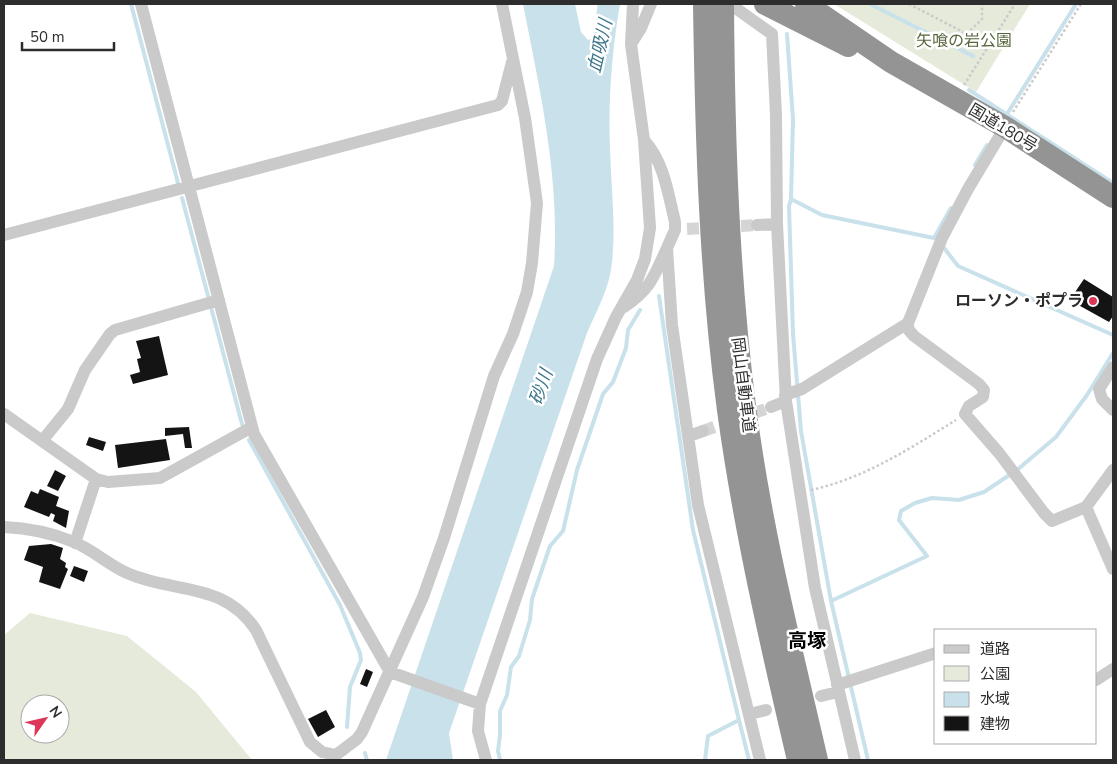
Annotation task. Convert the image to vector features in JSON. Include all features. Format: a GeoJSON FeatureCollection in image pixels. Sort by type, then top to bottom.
{"type":"FeatureCollection","features":[{"type":"Feature","properties":{"kind":"highway"},"geometry":{"type":"LineString","coordinates":[[765,4],[837,41],[891,62]]}},
{"type":"Feature","properties":{"kind":"highway","name":"国道180号"},"geometry":{"type":"LineString","coordinates":[[783,4],[841,40],[891,62]]}},
{"type":"Feature","properties":{"kind":"highway","name":"国道180号"},"geometry":{"type":"LineString","coordinates":[[806,4],[891,62],[956,99],[1008,121],[1113,197]]}},
{"type":"Feature","properties":{"kind":"highway","name":"岡山自動車道"},"geometry":{"type":"LineString","coordinates":[[717,8],[712,242],[728,410],[761,596],[798,760]]}},
{"type":"Feature","properties":{"kind":"highway","name":"岡山自動車道"},"geometry":{"type":"LineString","coordinates":[[717,8],[736,326],[745,408],[768,540],[817,760]]}},
{"type":"Feature","properties":{"kind":"street"},"geometry":{"type":"LineString","coordinates":[[141,4],[189,186],[213,301],[252,427],[394,673],[476,702]]}},
{"type":"Feature","properties":{"kind":"street"},"geometry":{"type":"LineString","coordinates":[[4,528],[25,528],[75,542],[126,572],[200,591],[235,606],[247,616],[256,630],[310,742],[322,752],[336,755],[357,739],[394,673],[423,597],[444,538],[494,376],[513,334],[527,292],[532,264],[537,203],[525,118],[502,4]]}},
{"type":"Feature","properties":{"kind":"street"},"geometry":{"type":"LineString","coordinates":[[486,760],[478,732],[476,702],[597,359],[620,309],[637,280],[648,246],[650,228],[644,140],[631,44],[633,4]]}},
{"type":"Feature","properties":{"kind":"street"},"geometry":{"type":"LineString","coordinates":[[631,44],[651,4]]}},
{"type":"Feature","properties":{"kind":"street"},"geometry":{"type":"LineString","coordinates":[[717,8],[772,34],[776,115],[776,224],[791,394],[815,588],[844,685],[855,760]]}},
{"type":"Feature","properties":{"kind":"street"},"geometry":{"type":"LineString","coordinates":[[4,235],[498,104],[502,101],[513,60]]}},
{"type":"Feature","properties":{"kind":"street"},"geometry":{"type":"LineString","coordinates":[[1008,121],[968,188],[940,242],[908,323],[908,329],[914,336],[979,384],[984,390],[983,396],[969,406],[965,414],[1052,521],[1086,507],[1113,470]]}},
{"type":"Feature","properties":{"kind":"street"},"geometry":{"type":"LineString","coordinates":[[620,309],[642,295],[653,279],[667,248],[681,229],[655,152],[644,140]]}},
{"type":"Feature","properties":{"kind":"street"},"geometry":{"type":"LineString","coordinates":[[757,225],[776,224]]}},
{"type":"Feature","properties":{"kind":"street"},"geometry":{"type":"LineString","coordinates":[[667,248],[672,325],[698,505],[760,760]]}},
{"type":"Feature","properties":{"kind":"street"},"geometry":{"type":"LineString","coordinates":[[42,441],[68,408],[85,370],[110,334],[115,330],[213,301]]}},
{"type":"Feature","properties":{"kind":"street"},"geometry":{"type":"LineString","coordinates":[[771,407],[908,323]]}},
{"type":"Feature","properties":{"kind":"street"},"geometry":{"type":"LineString","coordinates":[[1113,367],[1099,389],[1102,399],[1113,410]]}},
{"type":"Feature","properties":{"kind":"street"},"geometry":{"type":"LineString","coordinates":[[4,414],[96,479],[108,482],[160,478],[252,427]]}},
{"type":"Feature","properties":{"kind":"street"},"geometry":{"type":"LineString","coordinates":[[689,436],[703,431]]}},
{"type":"Feature","properties":{"kind":"street"},"geometry":{"type":"LineString","coordinates":[[75,542],[96,479]]}},
{"type":"Feature","properties":{"kind":"street"},"geometry":{"type":"LineString","coordinates":[[1086,507],[1113,569]]}},
{"type":"Feature","properties":{"kind":"street"},"geometry":{"type":"LineString","coordinates":[[821,696],[844,685],[934,654]]}},
{"type":"Feature","properties":{"kind":"street"},"geometry":{"type":"LineString","coordinates":[[1097,679],[1113,669]]}},
{"type":"Feature","properties":{"kind":"street"},"geometry":{"type":"LineString","coordinates":[[750,714],[766,710]]}},
{"type":"Feature","properties":{"kind":"path"},"geometry":{"type":"LineString","coordinates":[[910,4],[967,34],[986,51]]}},
{"type":"Feature","properties":{"kind":"path"},"geometry":{"type":"LineString","coordinates":[[967,34],[982,19],[982,4]]}},
{"type":"Feature","properties":{"kind":"path"},"geometry":{"type":"LineString","coordinates":[[956,99],[1015,4]]}},
{"type":"Feature","properties":{"kind":"path"},"geometry":{"type":"LineString","coordinates":[[1008,121],[1081,4]]}},
{"type":"Feature","properties":{"kind":"path"},"geometry":{"type":"LineString","coordinates":[[816,489],[864,473],[893,460],[965,414]]}},
{"type":"Feature","properties":{"kind":"green space","name":"矢喰の岩公園"},"geometry":{"type":"Polygon","coordinates":[[[834,4],[1030,4],[976,92],[834,4]]]}},
{"type":"Feature","properties":{"kind":"green space"},"geometry":{"type":"Polygon","coordinates":[[[30,613],[127,636],[196,692],[252,760],[4,760],[4,635],[30,613]]]}},
{"type":"Feature","properties":{"kind":"water"},"geometry":{"type":"Polygon","coordinates":[[[523,4],[575,4],[581,32],[588,40],[593,38],[595,34],[598,4],[620,4],[610,94],[614,234],[611,271],[587,333],[449,733],[453,760],[386,760],[554,266],[554,200],[551,167],[542,102],[523,4]]]}},
{"type":"Feature","properties":{"kind":"building","name":"ローソン・ポプラ"},"geometry":{"type":"Polygon","coordinates":[[[1084,279],[1113,297],[1113,316],[1109,322],[1073,302],[1074,300],[1071,298],[1084,279]]]}},
{"type":"Feature","properties":{"kind":"building"},"geometry":{"type":"Polygon","coordinates":[[[159,336],[168,375],[133,384],[130,375],[140,372],[137,359],[141,358],[136,341],[159,336]]]}},
{"type":"Feature","properties":{"kind":"building"},"geometry":{"type":"Polygon","coordinates":[[[189,427],[192,448],[185,448],[183,434],[165,436],[165,428],[189,427]]]}},
{"type":"Feature","properties":{"kind":"building"},"geometry":{"type":"Polygon","coordinates":[[[89,437],[106,442],[103,451],[86,445],[89,437]]]}},
{"type":"Feature","properties":{"kind":"building"},"geometry":{"type":"Polygon","coordinates":[[[166,439],[170,460],[118,468],[115,445],[166,439]]]}},
{"type":"Feature","properties":{"kind":"building"},"geometry":{"type":"Polygon","coordinates":[[[55,470],[66,476],[58,491],[47,486],[55,470]]]}},
{"type":"Feature","properties":{"kind":"building"},"geometry":{"type":"Polygon","coordinates":[[[40,489],[59,497],[56,506],[69,511],[66,528],[53,521],[55,515],[51,513],[49,517],[24,507],[31,491],[38,494],[40,489]]]}},
{"type":"Feature","properties":{"kind":"building"},"geometry":{"type":"Polygon","coordinates":[[[51,544],[63,548],[60,559],[66,563],[65,567],[68,569],[60,589],[39,582],[43,567],[24,560],[29,546],[51,544]]]}},
{"type":"Feature","properties":{"kind":"building"},"geometry":{"type":"Polygon","coordinates":[[[74,566],[88,571],[84,582],[70,576],[74,566]]]}},
{"type":"Feature","properties":{"kind":"building"},"geometry":{"type":"Polygon","coordinates":[[[366,669],[373,672],[367,687],[360,684],[366,669]]]}},
{"type":"Feature","properties":{"kind":"building"},"geometry":{"type":"Polygon","coordinates":[[[326,710],[335,727],[318,737],[308,719],[326,710]]]}},
{"type":"Feature","properties":{"kind":"waterway"},"geometry":{"type":"LineString","coordinates":[[131,4],[178,183]]}},
{"type":"Feature","properties":{"kind":"waterway"},"geometry":{"type":"LineString","coordinates":[[870,4],[973,56]]}},
{"type":"Feature","properties":{"kind":"waterway"},"geometry":{"type":"LineString","coordinates":[[1007,114],[1076,4]]}},
{"type":"Feature","properties":{"kind":"waterway"},"geometry":{"type":"LineString","coordinates":[[787,34],[793,119],[791,199]]}},
{"type":"Feature","properties":{"kind":"waterway"},"geometry":{"type":"LineString","coordinates":[[969,90],[1113,183]]}},
{"type":"Feature","properties":{"kind":"waterway"},"geometry":{"type":"LineString","coordinates":[[975,165],[987,145]]}},
{"type":"Feature","properties":{"kind":"waterway"},"geometry":{"type":"LineString","coordinates":[[182,198],[242,424]]}},
{"type":"Feature","properties":{"kind":"waterway"},"geometry":{"type":"LineString","coordinates":[[868,760],[831,601],[801,431],[793,334],[789,206],[791,199],[822,215],[934,238],[951,208]]}},
{"type":"Feature","properties":{"kind":"waterway"},"geometry":{"type":"LineString","coordinates":[[941,244],[958,266],[1113,335]]}},
{"type":"Feature","properties":{"kind":"waterway"},"geometry":{"type":"LineString","coordinates":[[659,296],[693,530],[739,720],[708,736],[705,760]]}},
{"type":"Feature","properties":{"kind":"waterway"},"geometry":{"type":"LineString","coordinates":[[500,760],[498,751],[500,711],[507,695],[511,667],[519,656],[530,620],[532,599],[550,546],[563,531],[577,470],[603,394],[613,382],[626,348],[628,330],[640,310]]}},
{"type":"Feature","properties":{"kind":"waterway"},"geometry":{"type":"LineString","coordinates":[[831,601],[927,556],[899,520],[901,511],[915,503],[932,498],[959,500],[984,492],[1017,470],[1056,437],[1087,395],[1113,353]]}},
{"type":"Feature","properties":{"kind":"waterway"},"geometry":{"type":"LineString","coordinates":[[249,440],[340,605],[360,653],[361,660],[350,687],[347,727]]}},
{"type":"Feature","properties":{"kind":"waterway"},"geometry":{"type":"LineString","coordinates":[[739,720],[749,760]]}},
{"type":"Feature","properties":{"kind":"waterway"},"geometry":{"type":"LineString","coordinates":[[365,753],[367,760]]}},
{"type":"Feature","properties":{"kind":"tunnel"},"geometry":{"type":"LineString","coordinates":[[687,229],[757,225]]}},
{"type":"Feature","properties":{"kind":"tunnel"},"geometry":{"type":"LineString","coordinates":[[703,431],[771,407]]}},
{"type":"Feature","properties":{"kind":"place","name":"ローソン・ポプラ"},"geometry":{"type":"Point","coordinates":[1093,301]}},
{"type":"Feature","properties":{"kind":"district","name":"高塚"},"geometry":{"type":"Point","coordinates":[807,641]}},
{"type":"Feature","properties":{"kind":"water label","name":"血吸川"},"geometry":{"type":"Point","coordinates":[600,46]}},
{"type":"Feature","properties":{"kind":"water label","name":"砂川"},"geometry":{"type":"Point","coordinates":[541,387]}}]}
